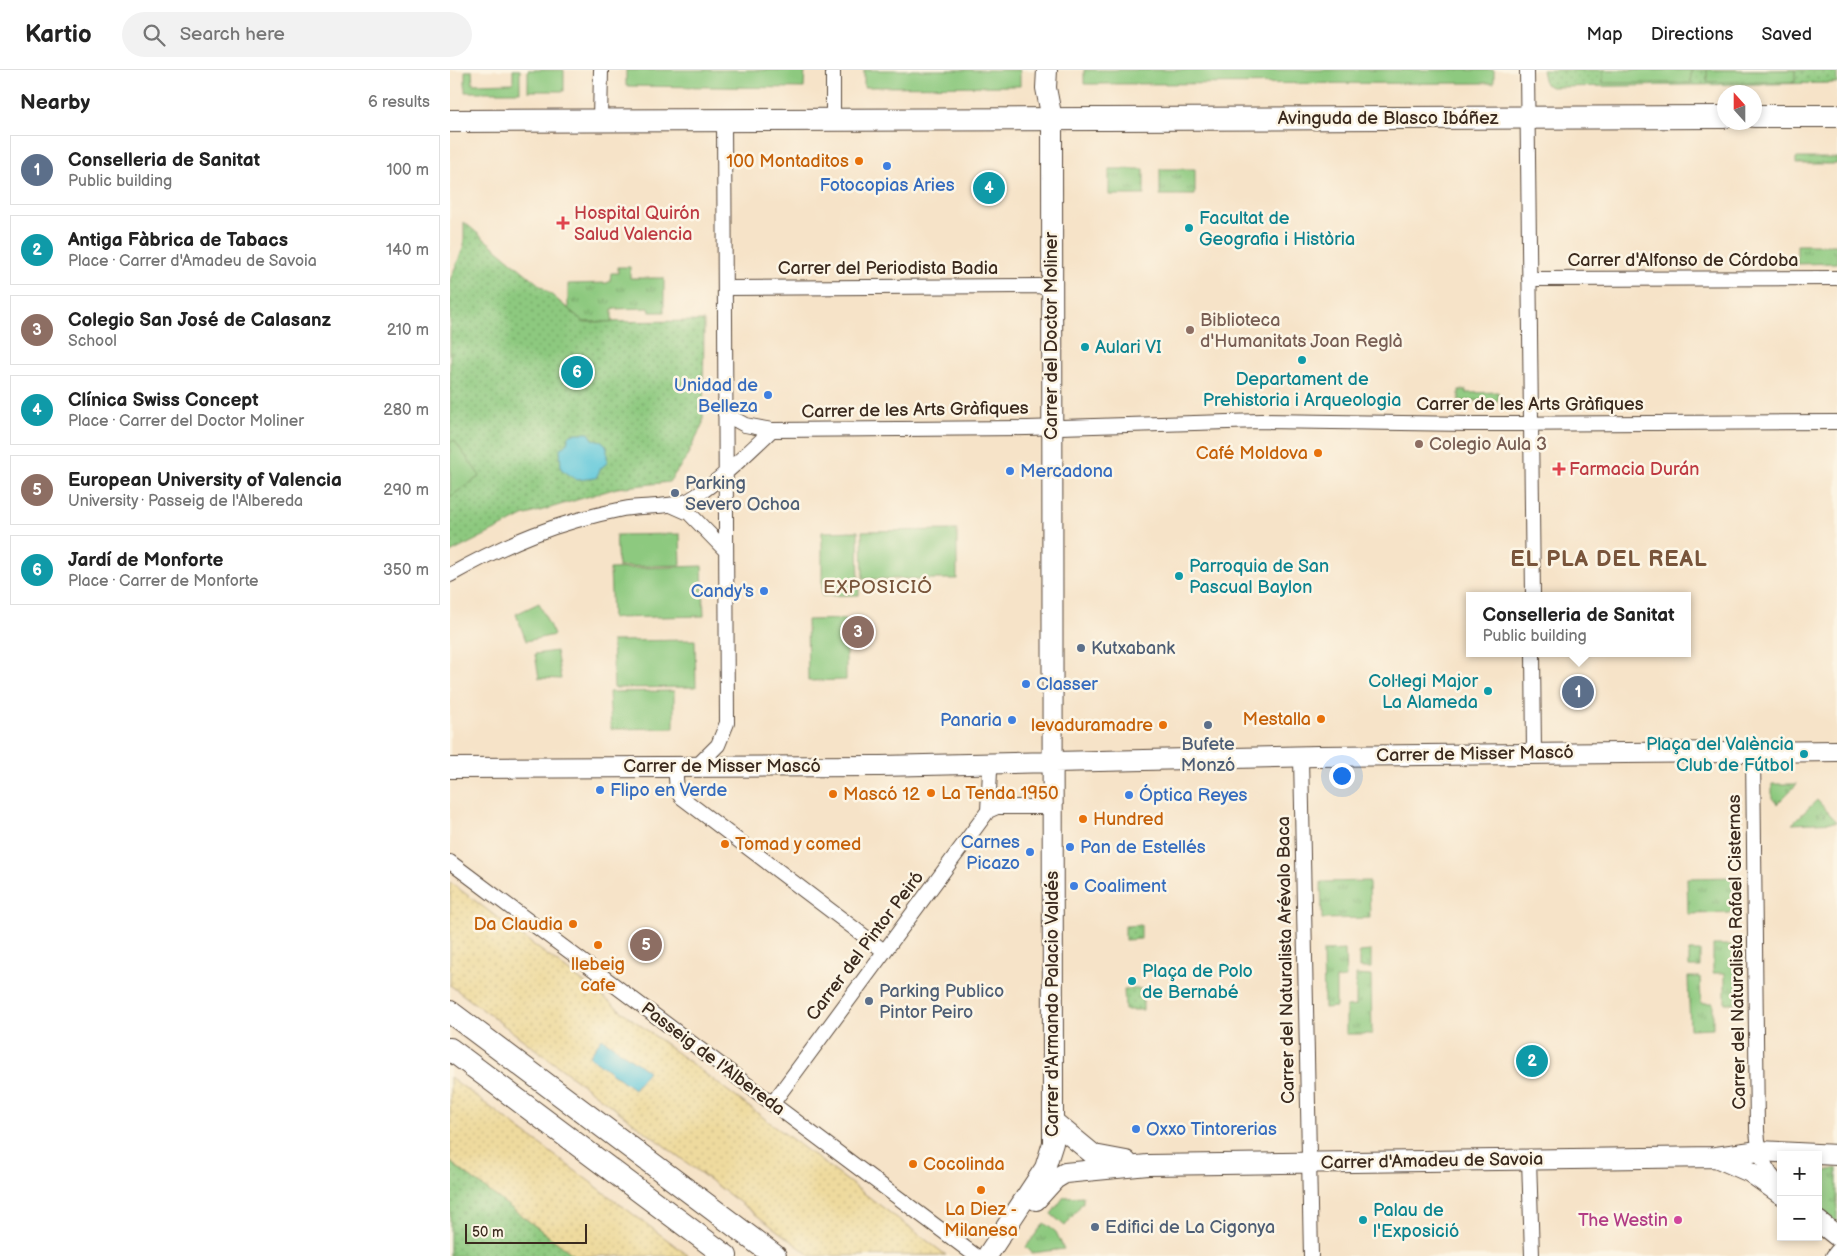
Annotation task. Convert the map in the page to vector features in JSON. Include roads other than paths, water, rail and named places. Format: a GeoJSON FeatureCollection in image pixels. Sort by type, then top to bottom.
{"type":"FeatureCollection","features":[{"type":"Feature","properties":{"kind":"main road"},"geometry":{"type":"LineString","coordinates":[[1762,116],[1837,116]]}},
{"type":"Feature","properties":{"kind":"main road","name":"Avinguda de Blasco Ibáñez"},"geometry":{"type":"LineString","coordinates":[[450,122],[1052,118],[1717,117]]}},
{"type":"Feature","properties":{"kind":"main road"},"geometry":{"type":"LineString","coordinates":[[450,1012],[775,1256]]}},
{"type":"Feature","properties":{"kind":"main road"},"geometry":{"type":"LineString","coordinates":[[450,1049],[726,1256]]}},
{"type":"Feature","properties":{"kind":"street"},"geometry":{"type":"LineString","coordinates":[[600,121],[601,70]]}},
{"type":"Feature","properties":{"kind":"street"},"geometry":{"type":"LineString","coordinates":[[832,120],[833,70]]}},
{"type":"Feature","properties":{"kind":"street"},"geometry":{"type":"LineString","coordinates":[[1046,70],[1046,88],[1052,118]]}},
{"type":"Feature","properties":{"kind":"street"},"geometry":{"type":"LineString","coordinates":[[1527,70],[1532,592]]}},
{"type":"Feature","properties":{"kind":"street","name":"Carrer del Doctor Moliner"},"geometry":{"type":"LineString","coordinates":[[1052,118],[1052,762]]}},
{"type":"Feature","properties":{"kind":"street"},"geometry":{"type":"LineString","coordinates":[[698,765],[718,745],[727,723],[724,120]]}},
{"type":"Feature","properties":{"kind":"street","name":"Carrer d'Alfonso de Córdoba"},"geometry":{"type":"LineString","coordinates":[[1528,279],[1837,278]]}},
{"type":"Feature","properties":{"kind":"street","name":"Carrer del Periodista Badia"},"geometry":{"type":"LineString","coordinates":[[725,288],[1039,286],[1051,290]]}},
{"type":"Feature","properties":{"kind":"street","name":"Carrer de les Arts Gràfiques"},"geometry":{"type":"LineString","coordinates":[[725,414],[745,424],[772,430],[1261,421],[1837,422]]}},
{"type":"Feature","properties":{"kind":"street"},"geometry":{"type":"LineString","coordinates":[[450,575],[489,553],[531,534],[573,520],[626,509],[685,502],[711,485],[772,430]]}},
{"type":"Feature","properties":{"kind":"street"},"geometry":{"type":"LineString","coordinates":[[668,504],[680,507],[689,513],[726,551]]}},
{"type":"Feature","properties":{"kind":"street"},"geometry":{"type":"LineString","coordinates":[[1533,657],[1534,754]]}},
{"type":"Feature","properties":{"kind":"street","name":"Carrer de Misser Mascó"},"geometry":{"type":"LineString","coordinates":[[450,768],[995,764],[1301,757],[1836,750]]}},
{"type":"Feature","properties":{"kind":"street","name":"Carrer del Naturalista Rafael Cisternas"},"geometry":{"type":"LineString","coordinates":[[1753,752],[1759,1151]]}},
{"type":"Feature","properties":{"kind":"street","name":"Carrer del Naturalista Arévalo Baca"},"geometry":{"type":"LineString","coordinates":[[1301,757],[1311,1256]]}},
{"type":"Feature","properties":{"kind":"street","name":"Carrer d'Armando Palacio Valdés"},"geometry":{"type":"LineString","coordinates":[[987,1256],[1045,1168],[1053,1144],[1052,762]]}},
{"type":"Feature","properties":{"kind":"street"},"geometry":{"type":"LineString","coordinates":[[995,764],[990,771],[988,811],[997,807],[1052,807]]}},
{"type":"Feature","properties":{"kind":"street"},"geometry":{"type":"LineString","coordinates":[[675,766],[675,782],[681,797],[884,951]]}},
{"type":"Feature","properties":{"kind":"street","name":"Carrer del Pintor Peiró"},"geometry":{"type":"LineString","coordinates":[[772,1104],[988,811]]}},
{"type":"Feature","properties":{"kind":"street","name":"Passeig de l'Albereda"},"geometry":{"type":"LineString","coordinates":[[450,862],[976,1256]]}},
{"type":"Feature","properties":{"kind":"street","name":"Carrer d'Amadeu de Savoia"},"geometry":{"type":"LineString","coordinates":[[1054,1122],[1094,1155],[1148,1165]]}},
{"type":"Feature","properties":{"kind":"street"},"geometry":{"type":"LineString","coordinates":[[1759,1151],[1770,1175],[1777,1182]]}},
{"type":"Feature","properties":{"kind":"street","name":"Carrer d'Amadeu de Savoia"},"geometry":{"type":"LineString","coordinates":[[1003,1230],[1038,1198],[1055,1179],[1065,1173],[1148,1165],[1716,1157],[1759,1151],[1837,1155]]}},
{"type":"Feature","properties":{"kind":"street"},"geometry":{"type":"LineString","coordinates":[[1716,1157],[1750,1172],[1777,1191]]}},
{"type":"Feature","properties":{"kind":"street"},"geometry":{"type":"LineString","coordinates":[[1529,1160],[1532,1256]]}},
{"type":"Feature","properties":{"kind":"street"},"geometry":{"type":"LineString","coordinates":[[1822,1163],[1837,1161]]}},
{"type":"Feature","properties":{"kind":"street"},"geometry":{"type":"LineString","coordinates":[[1833,1256],[1837,1251]]}},
{"type":"Feature","properties":{"kind":"water"},"geometry":{"type":"Polygon","coordinates":[[[576,433],[589,433],[593,439],[602,441],[607,447],[607,463],[601,468],[596,478],[577,480],[561,469],[560,448],[566,445],[569,436],[576,433]]]}},
{"type":"Feature","properties":{"kind":"water"},"geometry":{"type":"Polygon","coordinates":[[[602,1038],[648,1071],[634,1089],[589,1056],[602,1038]]]}},
{"type":"Feature","properties":{"kind":"place","name":"100 Montaditos"},"geometry":{"type":"Point","coordinates":[859,161]}},
{"type":"Feature","properties":{"kind":"place","name":"Fotocopias Aries"},"geometry":{"type":"Point","coordinates":[887,166]}},
{"type":"Feature","properties":{"kind":"place","name":"Clínica Swiss Concept"},"geometry":{"type":"Point","coordinates":[989,188]}},
{"type":"Feature","properties":{"kind":"place","name":"Hospital Quirón Salud Valencia"},"geometry":{"type":"Point","coordinates":[563,223]}},
{"type":"Feature","properties":{"kind":"place","name":"Facultat de Geografia i Història"},"geometry":{"type":"Point","coordinates":[1189,228]}},
{"type":"Feature","properties":{"kind":"place","name":"Biblioteca d'Humanitats Joan Reglà"},"geometry":{"type":"Point","coordinates":[1190,330]}},
{"type":"Feature","properties":{"kind":"place","name":"Aulari VI"},"geometry":{"type":"Point","coordinates":[1085,347]}},
{"type":"Feature","properties":{"kind":"place","name":"Departament de Prehistoria i Arqueologia"},"geometry":{"type":"Point","coordinates":[1302,360]}},
{"type":"Feature","properties":{"kind":"place","name":"Jardí de Monforte"},"geometry":{"type":"Point","coordinates":[577,372]}},
{"type":"Feature","properties":{"kind":"place","name":"Unidad de Belleza"},"geometry":{"type":"Point","coordinates":[768,395]}},
{"type":"Feature","properties":{"kind":"place","name":"Colegio Aula 3"},"geometry":{"type":"Point","coordinates":[1419,444]}},
{"type":"Feature","properties":{"kind":"place","name":"Café Moldova"},"geometry":{"type":"Point","coordinates":[1318,453]}},
{"type":"Feature","properties":{"kind":"place","name":"Farmacia Durán"},"geometry":{"type":"Point","coordinates":[1559,469]}},
{"type":"Feature","properties":{"kind":"place","name":"Mercadona"},"geometry":{"type":"Point","coordinates":[1010,471]}},
{"type":"Feature","properties":{"kind":"place","name":"Parking Severo Ochoa"},"geometry":{"type":"Point","coordinates":[675,493]}},
{"type":"Feature","properties":{"kind":"place","name":"Parroquia de San Pascual Baylon"},"geometry":{"type":"Point","coordinates":[1179,576]}},
{"type":"Feature","properties":{"kind":"place","name":"Candy's"},"geometry":{"type":"Point","coordinates":[764,591]}},
{"type":"Feature","properties":{"kind":"place","name":"Colegio San José de Calasanz"},"geometry":{"type":"Point","coordinates":[858,632]}},
{"type":"Feature","properties":{"kind":"place","name":"Kutxabank"},"geometry":{"type":"Point","coordinates":[1081,648]}},
{"type":"Feature","properties":{"kind":"place","name":"Classer"},"geometry":{"type":"Point","coordinates":[1026,684]}},
{"type":"Feature","properties":{"kind":"place","name":"Col·legi Major La Alameda"},"geometry":{"type":"Point","coordinates":[1488,691]}},
{"type":"Feature","properties":{"kind":"place","name":"Conselleria de Sanitat"},"geometry":{"type":"Point","coordinates":[1578,692]}},
{"type":"Feature","properties":{"kind":"place","name":"Mestalla"},"geometry":{"type":"Point","coordinates":[1321,719]}},
{"type":"Feature","properties":{"kind":"place","name":"Panaria"},"geometry":{"type":"Point","coordinates":[1012,720]}},
{"type":"Feature","properties":{"kind":"place","name":"levaduramadre"},"geometry":{"type":"Point","coordinates":[1163,725]}},
{"type":"Feature","properties":{"kind":"place","name":"Bufete Monzó"},"geometry":{"type":"Point","coordinates":[1208,725]}},
{"type":"Feature","properties":{"kind":"place","name":"Plaça del València Club de Fútbol"},"geometry":{"type":"Point","coordinates":[1804,754]}},
{"type":"Feature","properties":{"kind":"place","name":"Flipo en Verde"},"geometry":{"type":"Point","coordinates":[600,790]}},
{"type":"Feature","properties":{"kind":"place","name":"La Tenda 1950"},"geometry":{"type":"Point","coordinates":[931,793]}},
{"type":"Feature","properties":{"kind":"place","name":"Mascó 12"},"geometry":{"type":"Point","coordinates":[833,794]}},
{"type":"Feature","properties":{"kind":"place","name":"Óptica Reyes"},"geometry":{"type":"Point","coordinates":[1129,795]}},
{"type":"Feature","properties":{"kind":"place","name":"Hundred"},"geometry":{"type":"Point","coordinates":[1083,819]}},
{"type":"Feature","properties":{"kind":"place","name":"Tomad y comed"},"geometry":{"type":"Point","coordinates":[725,844]}},
{"type":"Feature","properties":{"kind":"place","name":"Pan de Estellés"},"geometry":{"type":"Point","coordinates":[1070,847]}},
{"type":"Feature","properties":{"kind":"place","name":"Carnes Picazo"},"geometry":{"type":"Point","coordinates":[1030,852]}},
{"type":"Feature","properties":{"kind":"place","name":"Coaliment"},"geometry":{"type":"Point","coordinates":[1074,886]}},
{"type":"Feature","properties":{"kind":"place","name":"Da Claudia"},"geometry":{"type":"Point","coordinates":[573,924]}},
{"type":"Feature","properties":{"kind":"place","name":"llebeig cafe"},"geometry":{"type":"Point","coordinates":[598,945]}},
{"type":"Feature","properties":{"kind":"place","name":"European University of Valencia"},"geometry":{"type":"Point","coordinates":[646,945]}},
{"type":"Feature","properties":{"kind":"place","name":"Plaça de Polo de Bernabé"},"geometry":{"type":"Point","coordinates":[1132,981]}},
{"type":"Feature","properties":{"kind":"place","name":"Parking Publico Pintor Peiro"},"geometry":{"type":"Point","coordinates":[869,1001]}},
{"type":"Feature","properties":{"kind":"place","name":"Antiga Fàbrica de Tabacs"},"geometry":{"type":"Point","coordinates":[1532,1061]}},
{"type":"Feature","properties":{"kind":"place","name":"Oxxo Tintorerias"},"geometry":{"type":"Point","coordinates":[1136,1129]}},
{"type":"Feature","properties":{"kind":"place","name":"Cocolinda"},"geometry":{"type":"Point","coordinates":[913,1164]}},
{"type":"Feature","properties":{"kind":"place","name":"La Diez - Milanesa"},"geometry":{"type":"Point","coordinates":[981,1190]}},
{"type":"Feature","properties":{"kind":"place","name":"Palau de l'Exposició"},"geometry":{"type":"Point","coordinates":[1363,1220]}},
{"type":"Feature","properties":{"kind":"place","name":"The Westin"},"geometry":{"type":"Point","coordinates":[1678,1220]}},
{"type":"Feature","properties":{"kind":"place","name":"Edifici de La Cigonya"},"geometry":{"type":"Point","coordinates":[1095,1227]}},
{"type":"Feature","properties":{"kind":"district","name":"EL PLA DEL REAL"},"geometry":{"type":"Point","coordinates":[1609,559]}},
{"type":"Feature","properties":{"kind":"district","name":"EXPOSICIÓ"},"geometry":{"type":"Point","coordinates":[878,587]}}]}
